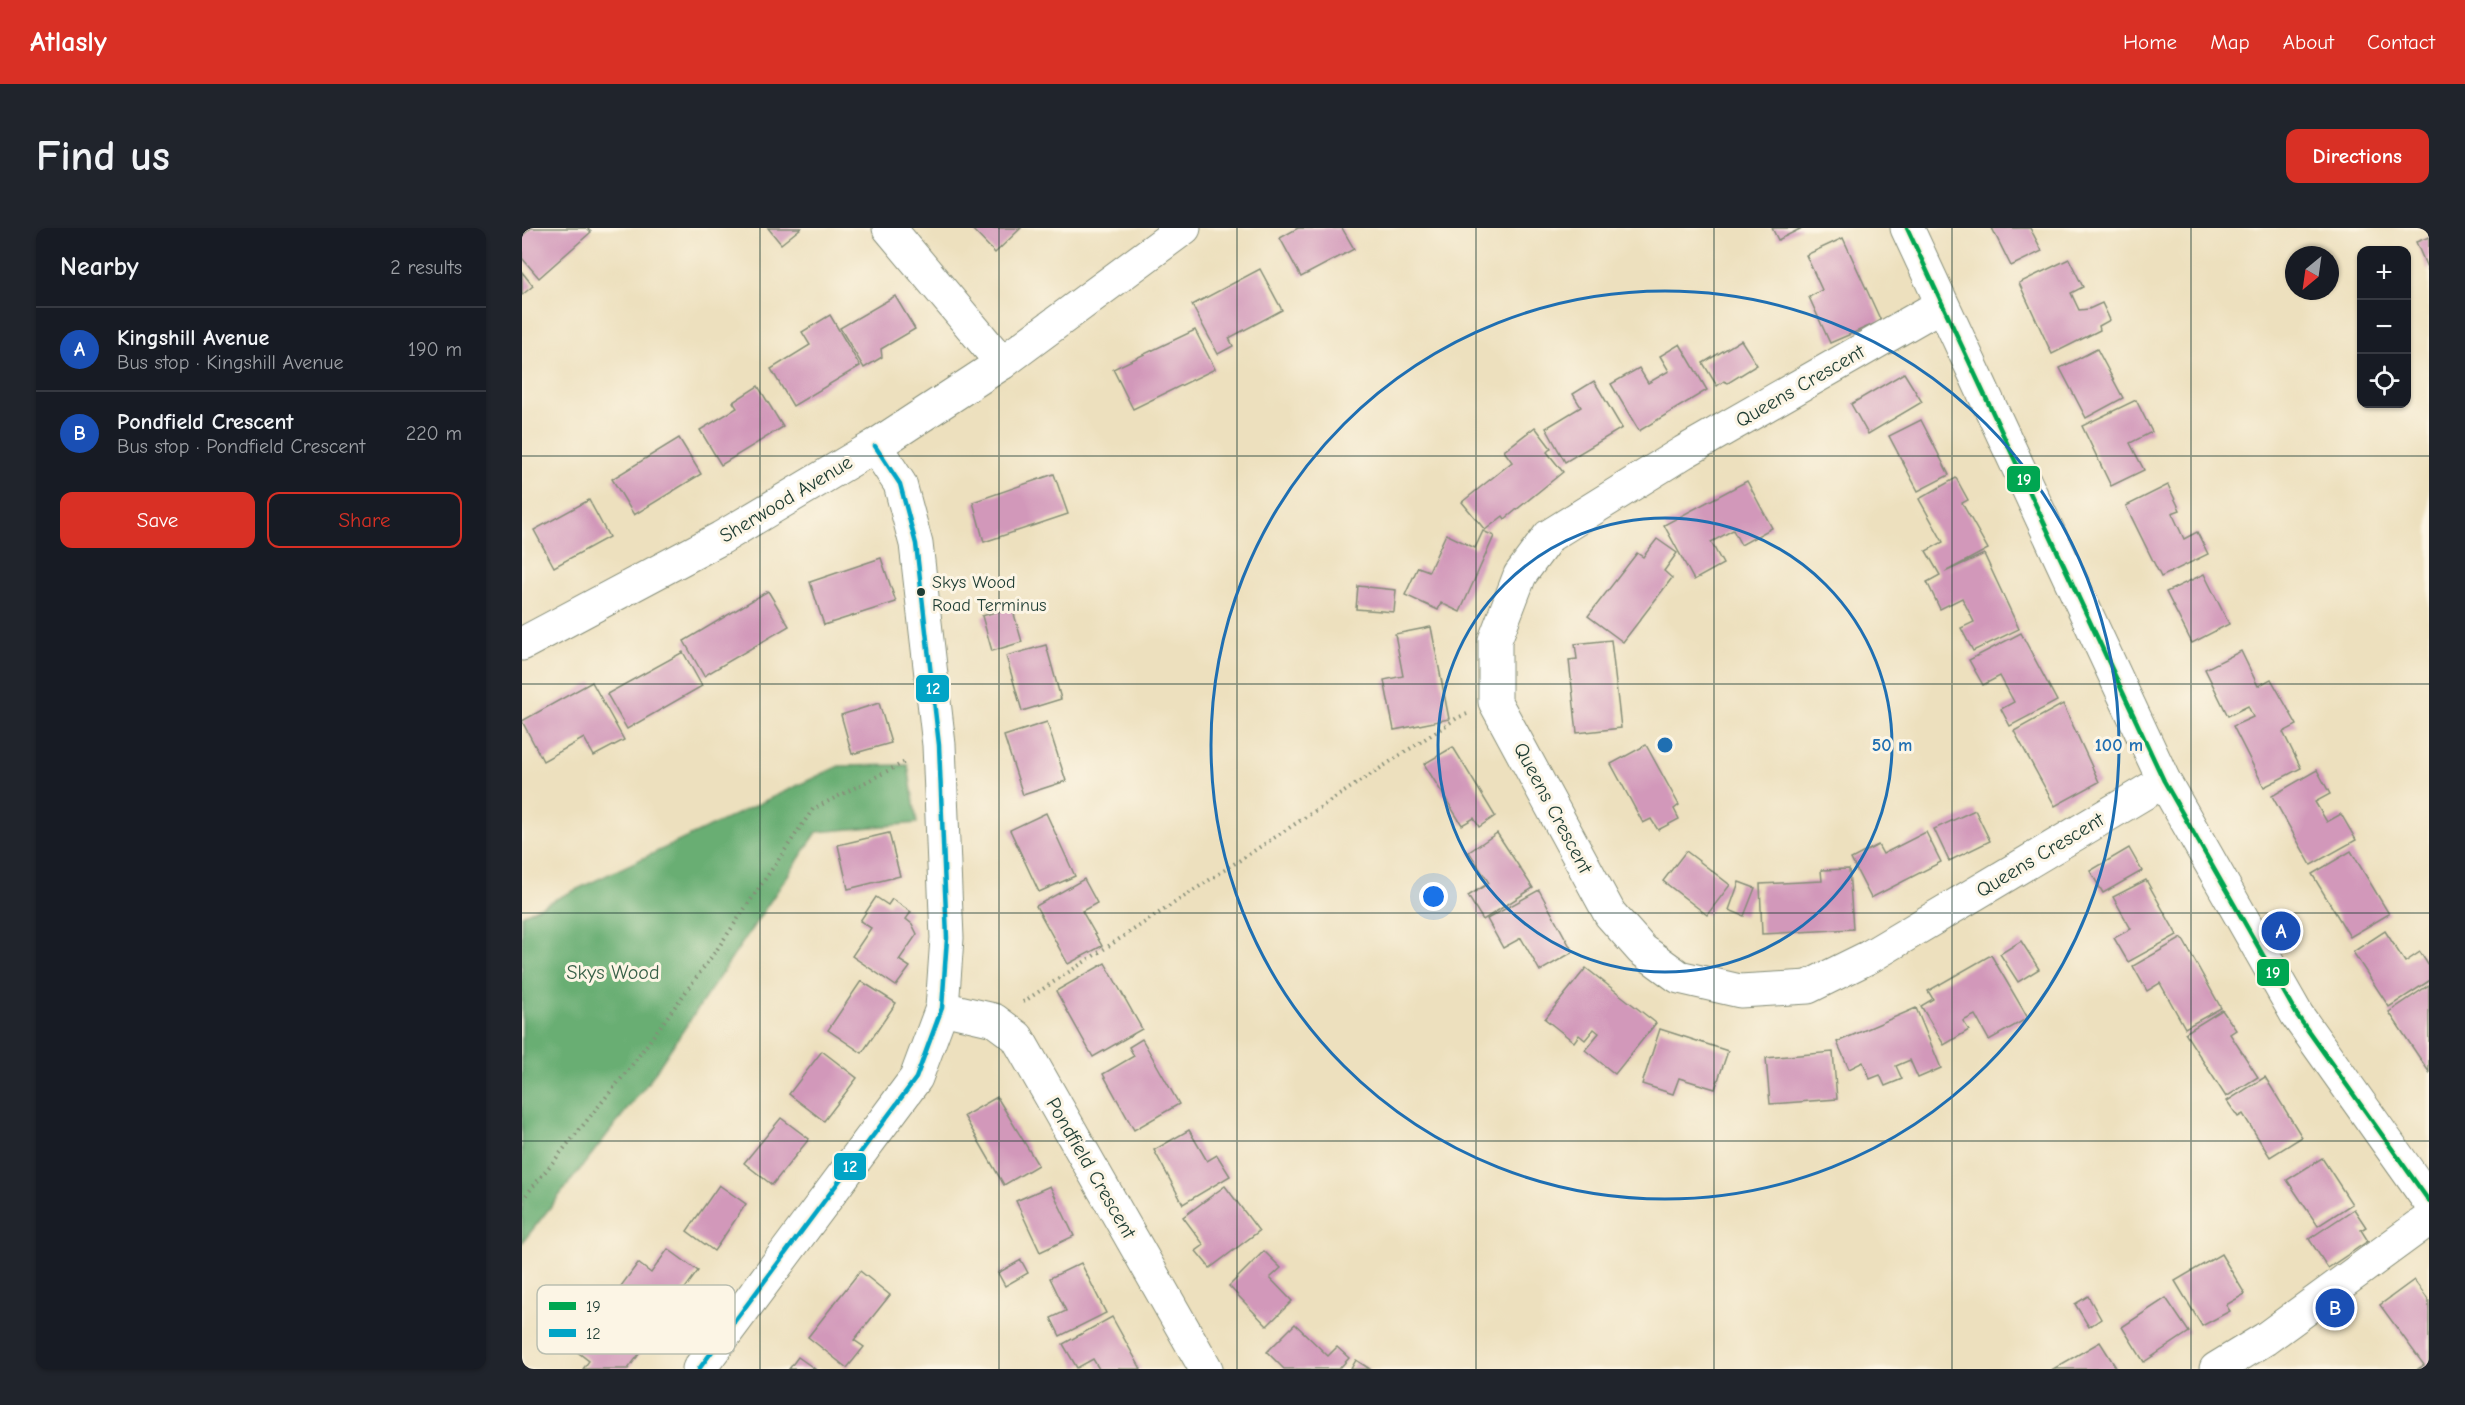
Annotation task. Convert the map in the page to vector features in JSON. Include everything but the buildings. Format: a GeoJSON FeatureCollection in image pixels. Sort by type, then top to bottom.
{"type":"FeatureCollection","features":[{"type":"Feature","properties":{"kind":"street"},"geometry":{"type":"LineString","coordinates":[[890,228],[1002,363]]}},
{"type":"Feature","properties":{"kind":"street","name":"Sherwood Avenue"},"geometry":{"type":"LineString","coordinates":[[522,644],[721,538],[875,446],[1002,363],[1184,228]]}},
{"type":"Feature","properties":{"kind":"street"},"geometry":{"type":"LineString","coordinates":[[1907,228],[2164,781],[2297,1015],[2429,1201]]}},
{"type":"Feature","properties":{"kind":"street","name":"Queens Crescent"},"geometry":{"type":"LineString","coordinates":[[1941,305],[1684,452],[1549,536],[1520,575],[1495,640],[1496,702],[1610,914],[1642,950],[1679,977],[1740,991],[1808,987],[1869,957],[2164,781]]}},
{"type":"Feature","properties":{"kind":"street"},"geometry":{"type":"LineString","coordinates":[[735,1321],[916,1078],[942,1008],[947,938],[939,745],[916,544],[900,484],[875,446]]}},
{"type":"Feature","properties":{"kind":"street","name":"Pondfield Crescent"},"geometry":{"type":"LineString","coordinates":[[942,1008],[994,1020],[1017,1037],[1206,1369]]}},
{"type":"Feature","properties":{"kind":"street"},"geometry":{"type":"LineString","coordinates":[[2216,1369],[2265,1339],[2429,1219]]}},
{"type":"Feature","properties":{"kind":"street"},"geometry":{"type":"LineString","coordinates":[[699,1369],[710,1354]]}},
{"type":"Feature","properties":{"kind":"path"},"geometry":{"type":"LineString","coordinates":[[994,1020],[1457,718],[1496,702]]}},
{"type":"Feature","properties":{"kind":"path"},"geometry":{"type":"LineString","coordinates":[[522,1200],[629,1069],[718,948],[813,809],[939,745]]}},
{"type":"Feature","properties":{"kind":"green space","name":"Skys Wood"},"geometry":{"type":"Polygon","coordinates":[[[908,765],[917,823],[817,832],[647,1084],[522,1243],[522,915],[839,766],[908,765]]]}},
{"type":"Feature","properties":{"kind":"transit line","name":"19"},"geometry":{"type":"LineString","coordinates":[[1907,228],[2164,781],[2297,1015],[2429,1201]]}},
{"type":"Feature","properties":{"kind":"transit line","name":"12"},"geometry":{"type":"LineString","coordinates":[[735,1321],[916,1078],[942,1008],[947,938],[939,745],[916,544],[900,484],[875,446]]}},
{"type":"Feature","properties":{"kind":"transit line","name":"12"},"geometry":{"type":"LineString","coordinates":[[699,1369],[710,1354]]}},
{"type":"Feature","properties":{"kind":"place","name":"Skys Wood Road Terminus"},"geometry":{"type":"Point","coordinates":[921,592]}},
{"type":"Feature","properties":{"kind":"place","name":"Kingshill Avenue"},"geometry":{"type":"Point","coordinates":[2281,931]}},
{"type":"Feature","properties":{"kind":"place","name":"Pondfield Crescent"},"geometry":{"type":"Point","coordinates":[2335,1308]}}]}
